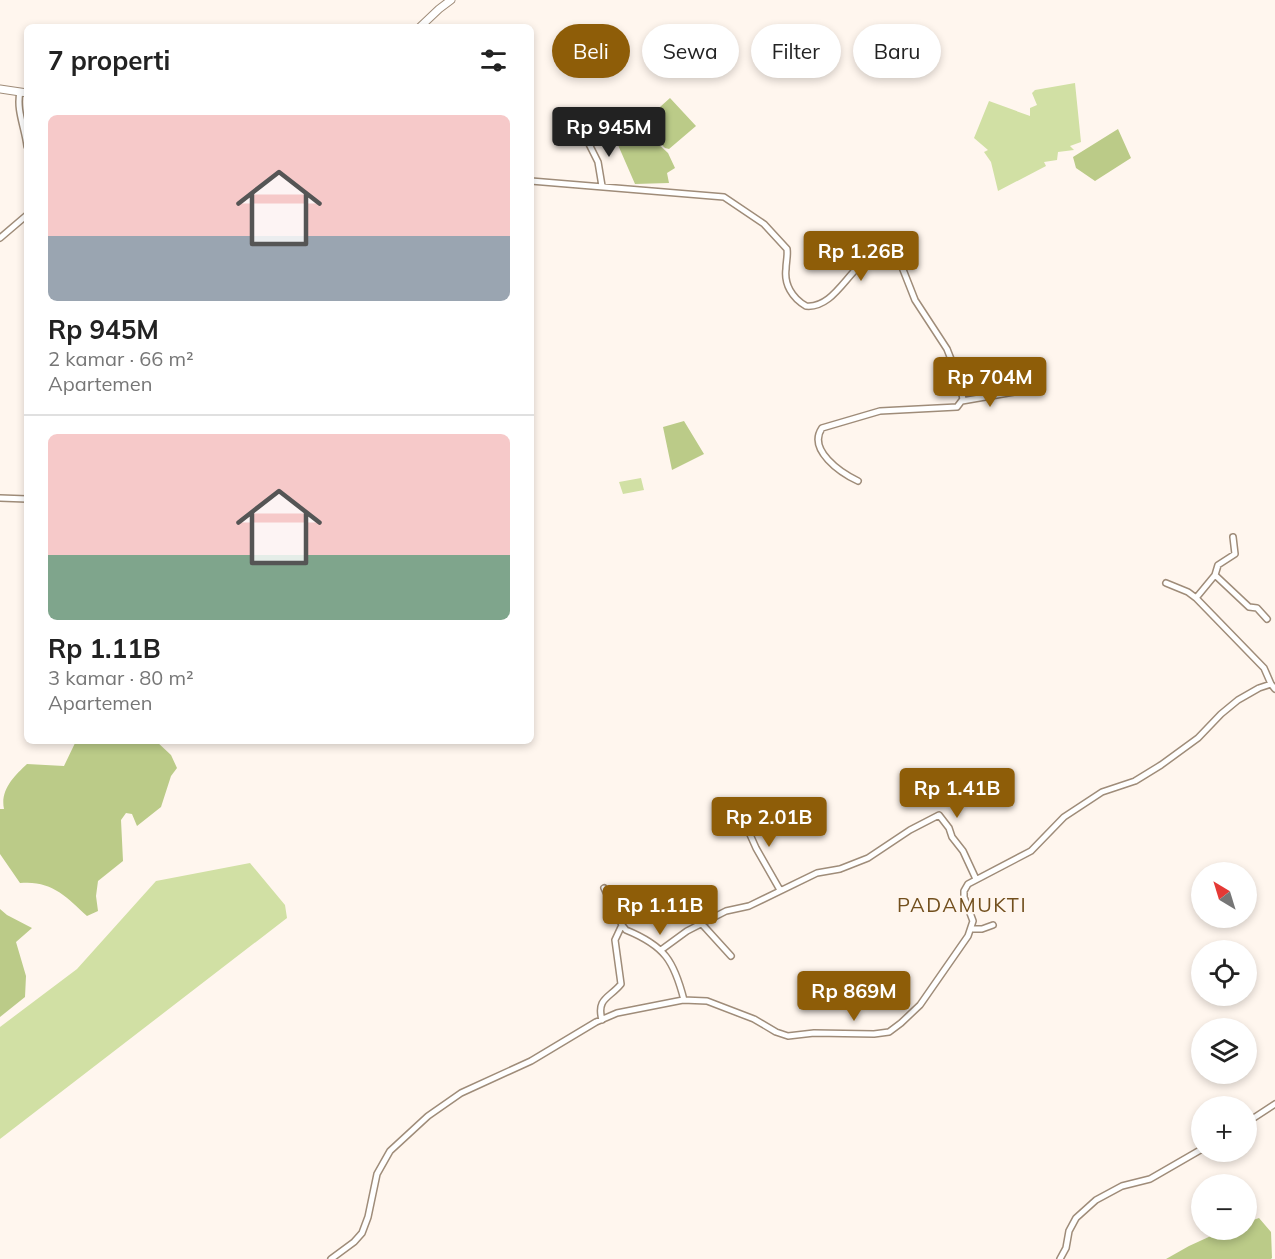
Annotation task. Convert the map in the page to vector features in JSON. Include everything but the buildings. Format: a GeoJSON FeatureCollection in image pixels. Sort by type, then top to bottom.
{"type":"FeatureCollection","features":[{"type":"Feature","properties":{"kind":"street"},"geometry":{"type":"LineString","coordinates":[[423,24],[451,0]]}},
{"type":"Feature","properties":{"kind":"street"},"geometry":{"type":"LineString","coordinates":[[0,89],[24,92],[18,108],[24,125]]}},
{"type":"Feature","properties":{"kind":"street"},"geometry":{"type":"LineString","coordinates":[[586,138],[598,162],[602,186]]}},
{"type":"Feature","properties":{"kind":"street"},"geometry":{"type":"LineString","coordinates":[[534,181],[721,197],[731,201],[764,224],[787,249],[785,272],[787,285],[795,297],[806,306],[819,305],[832,296],[860,264],[876,256],[892,258],[902,267],[915,300],[947,348],[958,377],[962,401]]}},
{"type":"Feature","properties":{"kind":"street"},"geometry":{"type":"LineString","coordinates":[[0,238],[24,218]]}},
{"type":"Feature","properties":{"kind":"street"},"geometry":{"type":"LineString","coordinates":[[858,481],[841,472],[819,446],[818,435],[822,428],[880,411],[953,407],[958,406],[962,401],[1014,392]]}},
{"type":"Feature","properties":{"kind":"street"},"geometry":{"type":"LineString","coordinates":[[0,498],[24,499]]}},
{"type":"Feature","properties":{"kind":"street"},"geometry":{"type":"LineString","coordinates":[[1196,598],[1215,575],[1218,565],[1235,554],[1233,537]]}},
{"type":"Feature","properties":{"kind":"street"},"geometry":{"type":"LineString","coordinates":[[1215,575],[1248,606],[1257,608],[1267,619]]}},
{"type":"Feature","properties":{"kind":"street"},"geometry":{"type":"LineString","coordinates":[[331,1259],[362,1233],[368,1217],[377,1174],[390,1151],[428,1116],[460,1093],[531,1060],[617,1013],[684,1000],[716,1004],[788,1036],[814,1033],[874,1034],[889,1032],[902,1023],[920,1005],[968,936],[973,921],[965,902],[964,891],[968,884],[1031,851],[1064,817],[1102,792],[1135,781],[1161,765],[1198,738],[1239,700],[1259,688],[1273,686],[1264,668],[1196,598],[1166,583]]}},
{"type":"Feature","properties":{"kind":"street"},"geometry":{"type":"LineString","coordinates":[[740,812],[756,848],[780,890]]}},
{"type":"Feature","properties":{"kind":"street"},"geometry":{"type":"LineString","coordinates":[[660,950],[701,923],[726,911],[749,906],[817,873],[840,869],[868,858],[910,830],[939,815],[962,849],[976,879]]}},
{"type":"Feature","properties":{"kind":"street"},"geometry":{"type":"LineString","coordinates":[[604,888],[621,925],[660,950],[672,962],[684,1000]]}},
{"type":"Feature","properties":{"kind":"street"},"geometry":{"type":"LineString","coordinates":[[701,923],[730,956]]}},
{"type":"Feature","properties":{"kind":"street"},"geometry":{"type":"LineString","coordinates":[[602,1020],[599,1009],[604,999],[621,984],[615,940],[621,925]]}},
{"type":"Feature","properties":{"kind":"street"},"geometry":{"type":"LineString","coordinates":[[971,929],[982,929],[993,925]]}},
{"type":"Feature","properties":{"kind":"street"},"geometry":{"type":"LineString","coordinates":[[1257,1116],[1275,1104]]}},
{"type":"Feature","properties":{"kind":"street"},"geometry":{"type":"LineString","coordinates":[[1060,1259],[1076,1218],[1096,1200],[1122,1186],[1150,1179],[1191,1155]]}},
{"type":"Feature","properties":{"kind":"green space"},"geometry":{"type":"Polygon","coordinates":[[[1075,83],[1081,142],[1070,146],[1074,150],[1058,152],[1057,160],[1044,162],[1046,166],[998,191],[991,162],[984,152],[988,150],[974,138],[989,101],[1030,116],[1030,108],[1037,105],[1032,93],[1035,90],[1075,83]]]}},
{"type":"Feature","properties":{"kind":"green space"},"geometry":{"type":"Polygon","coordinates":[[[670,98],[696,126],[669,149],[665,148],[641,124],[670,98]]]}},
{"type":"Feature","properties":{"kind":"green space"},"geometry":{"type":"Polygon","coordinates":[[[640,127],[668,153],[675,168],[667,173],[669,183],[635,184],[615,138],[640,127]]]}},
{"type":"Feature","properties":{"kind":"green space"},"geometry":{"type":"Polygon","coordinates":[[[1118,129],[1131,158],[1095,181],[1076,168],[1073,157],[1118,129]]]}},
{"type":"Feature","properties":{"kind":"green space"},"geometry":{"type":"Polygon","coordinates":[[[684,421],[704,454],[672,470],[663,427],[684,421]]]}},
{"type":"Feature","properties":{"kind":"green space"},"geometry":{"type":"Polygon","coordinates":[[[641,478],[644,490],[623,494],[619,482],[641,478]]]}},
{"type":"Feature","properties":{"kind":"green space"},"geometry":{"type":"Polygon","coordinates":[[[75,744],[159,744],[171,755],[177,768],[171,776],[161,807],[137,826],[132,814],[126,813],[121,820],[123,861],[98,881],[96,896],[98,911],[87,916],[65,896],[49,887],[41,884],[20,883],[0,854],[0,809],[4,809],[6,790],[17,773],[27,764],[64,766],[75,744]]]}},
{"type":"Feature","properties":{"kind":"green space"},"geometry":{"type":"Polygon","coordinates":[[[250,863],[285,905],[287,918],[0,1139],[0,1027],[77,969],[156,881],[250,863]]]}},
{"type":"Feature","properties":{"kind":"green space"},"geometry":{"type":"Polygon","coordinates":[[[0,909],[32,928],[16,942],[26,976],[25,997],[0,1017],[0,909]]]}},
{"type":"Feature","properties":{"kind":"green space"},"geometry":{"type":"Polygon","coordinates":[[[1259,1218],[1271,1232],[1271,1259],[1166,1259],[1202,1240],[1257,1240],[1257,1219],[1259,1218]]]}},
{"type":"Feature","properties":{"kind":"district","name":"PADAMUKTI"},"geometry":{"type":"Point","coordinates":[962,905]}}]}
